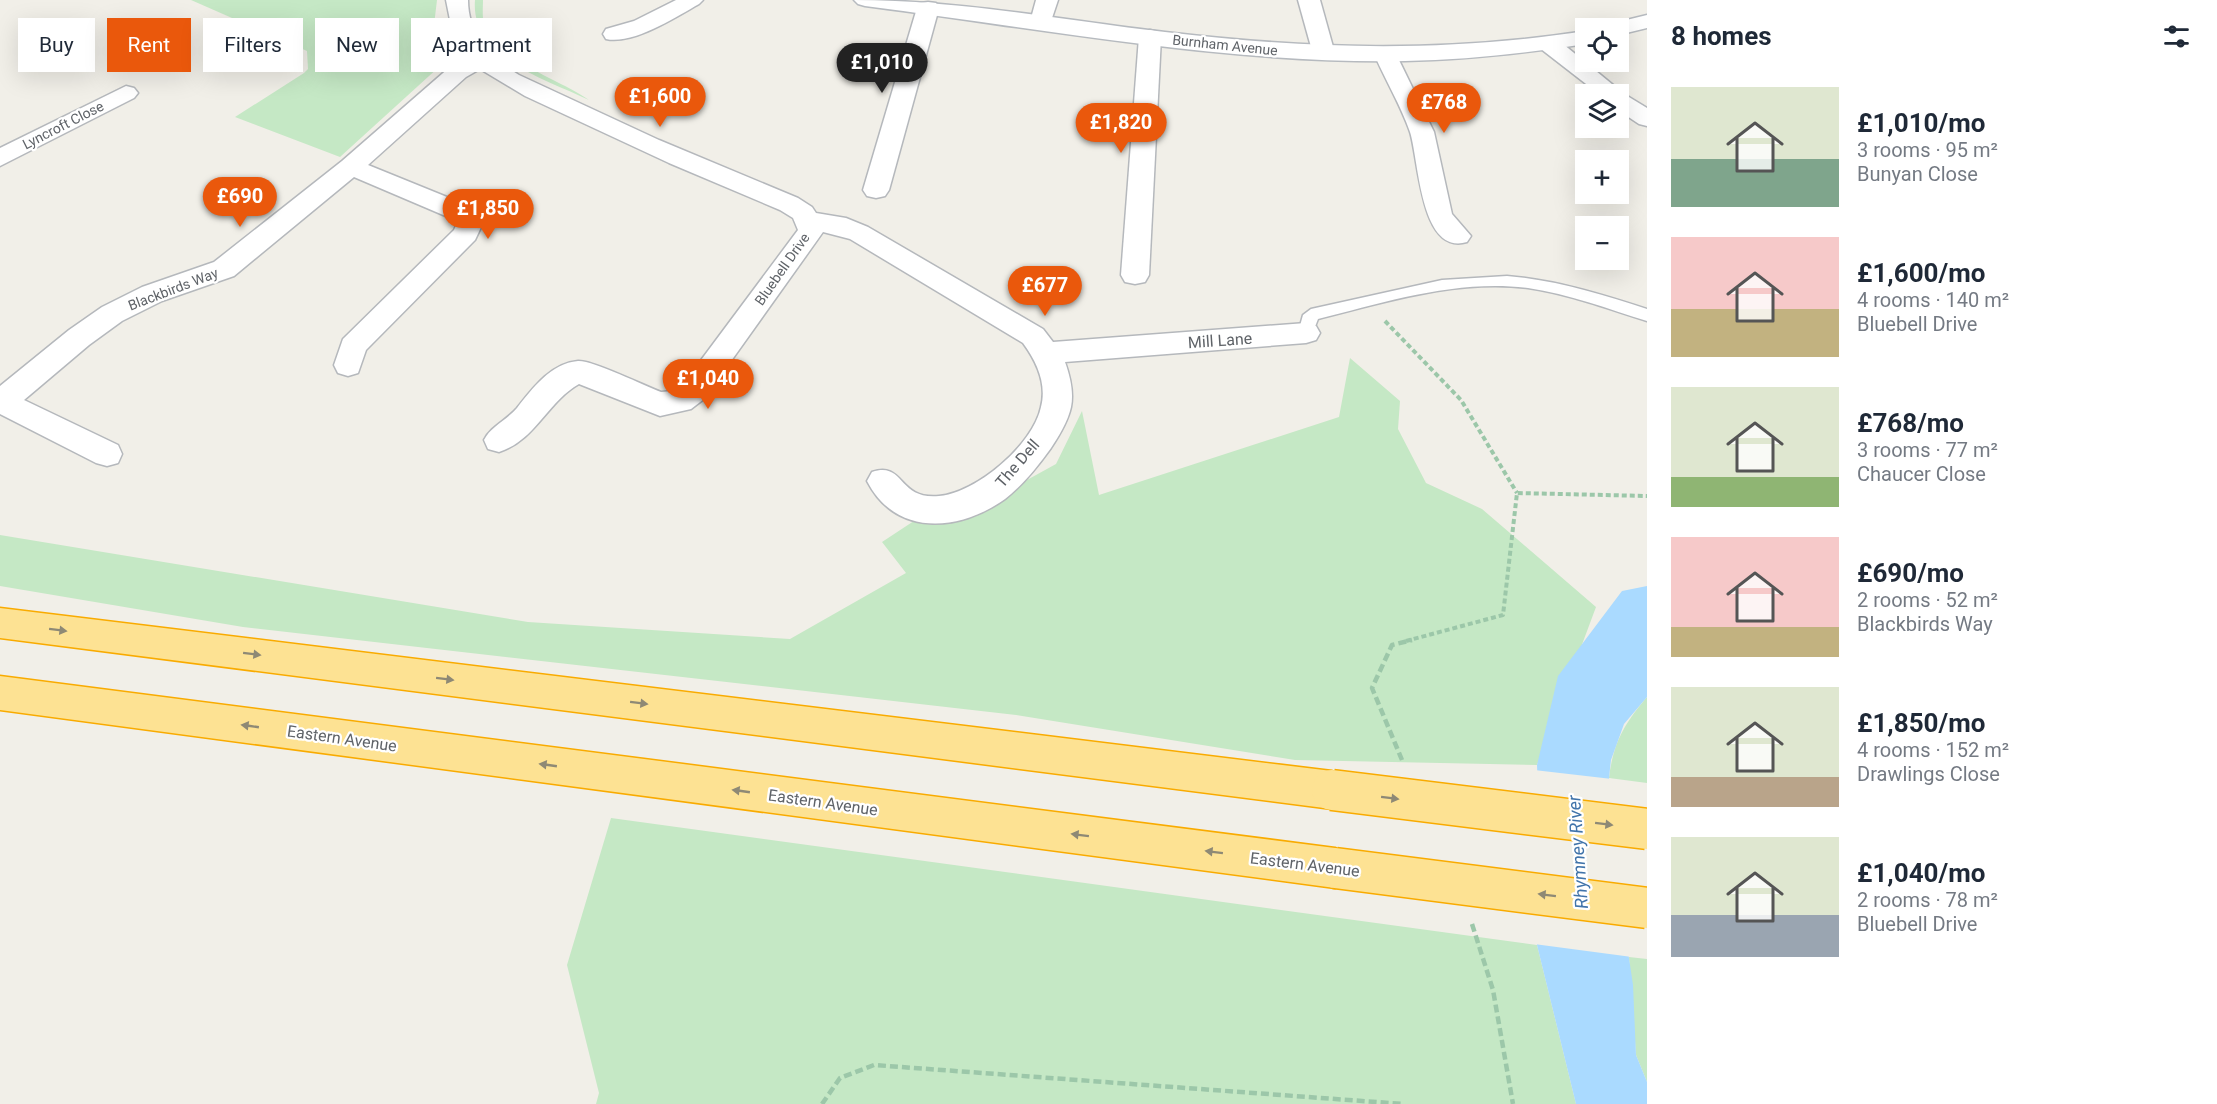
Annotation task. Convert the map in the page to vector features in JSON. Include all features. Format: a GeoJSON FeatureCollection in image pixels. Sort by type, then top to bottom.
{"type":"FeatureCollection","features":[{"type":"Feature","properties":{"kind":"highway"},"geometry":{"type":"LineString","coordinates":[[0,623],[1647,829]]}},
{"type":"Feature","properties":{"kind":"highway","name":"Eastern Avenue"},"geometry":{"type":"LineString","coordinates":[[0,693],[1647,908]]}},
{"type":"Feature","properties":{"kind":"street","name":"Bluebell Drive"},"geometry":{"type":"LineString","coordinates":[[457,0],[457,18]]}},
{"type":"Feature","properties":{"kind":"street"},"geometry":{"type":"LineString","coordinates":[[614,33],[642,26],[692,0]]}},
{"type":"Feature","properties":{"kind":"street","name":"Burnham Avenue"},"geometry":{"type":"LineString","coordinates":[[865,0],[1149,37],[1262,50],[1324,54],[1386,56],[1472,53],[1575,39]]}},
{"type":"Feature","properties":{"kind":"street"},"geometry":{"type":"LineString","coordinates":[[1041,22],[1047,0]]}},
{"type":"Feature","properties":{"kind":"street"},"geometry":{"type":"LineString","coordinates":[[1309,0],[1324,54]]}},
{"type":"Feature","properties":{"kind":"street"},"geometry":{"type":"LineString","coordinates":[[876,190],[928,8]]}},
{"type":"Feature","properties":{"kind":"street"},"geometry":{"type":"LineString","coordinates":[[1629,26],[1647,21]]}},
{"type":"Feature","properties":{"kind":"street"},"geometry":{"type":"LineString","coordinates":[[1135,275],[1149,37]]}},
{"type":"Feature","properties":{"kind":"street"},"geometry":{"type":"LineString","coordinates":[[1549,44],[1600,84]]}},
{"type":"Feature","properties":{"kind":"street"},"geometry":{"type":"LineString","coordinates":[[1386,56],[1422,132],[1440,217],[1458,236]]}},
{"type":"Feature","properties":{"kind":"street","name":"Blackbirds Way"},"geometry":{"type":"LineString","coordinates":[[0,401],[103,320],[130,304],[164,290],[200,280],[224,269],[351,167],[458,72]]}},
{"type":"Feature","properties":{"kind":"street","name":"Bluebell Drive"},"geometry":{"type":"LineString","coordinates":[[499,440],[518,428],[554,383],[579,372],[660,404],[680,401],[694,391],[811,230],[803,213],[789,204],[672,157],[514,81],[501,72]]}},
{"type":"Feature","properties":{"kind":"street","name":"Lyncroft Close"},"geometry":{"type":"LineString","coordinates":[[1,155],[126,93]]}},
{"type":"Feature","properties":{"kind":"street"},"geometry":{"type":"LineString","coordinates":[[1629,107],[1647,119]]}},
{"type":"Feature","properties":{"kind":"street"},"geometry":{"type":"LineString","coordinates":[[348,365],[353,346],[466,234],[470,223],[465,214],[351,167]]}},
{"type":"Feature","properties":{"kind":"street"},"geometry":{"type":"LineString","coordinates":[[809,222],[846,227],[859,233],[1033,336],[1046,353]]}},
{"type":"Feature","properties":{"kind":"street","name":"Mill Lane"},"geometry":{"type":"LineString","coordinates":[[1046,353],[1306,333]]}},
{"type":"Feature","properties":{"kind":"street","name":"The Dell"},"geometry":{"type":"LineString","coordinates":[[883,481],[901,502],[924,510],[955,508],[993,490],[1032,451],[1054,414],[1057,394],[1054,371],[1046,353]]}},
{"type":"Feature","properties":{"kind":"street"},"geometry":{"type":"LineString","coordinates":[[0,401],[107,454]]}},
{"type":"Feature","properties":{"kind":"lane","name":"Mill Lane"},"geometry":{"type":"LineString","coordinates":[[1306,333],[1311,315],[1436,287],[1487,281],[1580,293],[1647,315]]}},
{"type":"Feature","properties":{"kind":"path"},"geometry":{"type":"LineString","coordinates":[[1367,302],[1461,400],[1517,493],[1511,563],[1503,615],[1392,645],[1372,688],[1404,764]]}},
{"type":"Feature","properties":{"kind":"path"},"geometry":{"type":"LineString","coordinates":[[1517,493],[1647,496]]}},
{"type":"Feature","properties":{"kind":"path"},"geometry":{"type":"LineString","coordinates":[[1468,915],[1486,958],[1506,1053],[1513,1104]]}},
{"type":"Feature","properties":{"kind":"path"},"geometry":{"type":"LineString","coordinates":[[822,1104],[840,1078],[874,1065],[1402,1104]]}},
{"type":"Feature","properties":{"kind":"green space"},"geometry":{"type":"Polygon","coordinates":[[[191,0],[437,0],[435,18],[411,18],[411,72],[433,72],[340,157],[235,117],[308,69],[307,51],[303,49],[303,18],[232,18],[191,0]]]}},
{"type":"Feature","properties":{"kind":"green space"},"geometry":{"type":"Polygon","coordinates":[[[475,0],[483,0],[483,18],[477,18],[475,0]]]}},
{"type":"Feature","properties":{"kind":"green space"},"geometry":{"type":"Polygon","coordinates":[[[529,72],[538,72],[589,100],[529,72]]]}},
{"type":"Feature","properties":{"kind":"green space"},"geometry":{"type":"Polygon","coordinates":[[[1350,358],[1400,401],[1398,429],[1426,483],[1482,509],[1596,607],[1537,765],[1295,760],[1016,715],[243,627],[0,586],[0,535],[528,622],[790,639],[906,573],[882,542],[923,515],[978,507],[1056,464],[1082,411],[1099,495],[1339,417],[1350,358]]]}},
{"type":"Feature","properties":{"kind":"green space"},"geometry":{"type":"Polygon","coordinates":[[[1647,697],[1647,783],[1609,778],[1613,754],[1621,734],[1647,697]]]}},
{"type":"Feature","properties":{"kind":"green space"},"geometry":{"type":"Polygon","coordinates":[[[611,818],[1537,945],[1576,1104],[596,1104],[599,1093],[567,965],[611,818]]]}},
{"type":"Feature","properties":{"kind":"green space"},"geometry":{"type":"Polygon","coordinates":[[[1629,957],[1647,959],[1647,1082],[1636,1055],[1629,957]]]}},
{"type":"Feature","properties":{"kind":"water","name":"Rhymney River"},"geometry":{"type":"Polygon","coordinates":[[[1647,586],[1647,697],[1624,724],[1611,760],[1609,778],[1616,871],[1633,985],[1636,1055],[1647,1082],[1647,1104],[1576,1104],[1537,945],[1541,861],[1537,765],[1558,676],[1622,591],[1647,586]]]}},
{"type":"Feature","properties":{"kind":"pier"},"geometry":{"type":"Polygon","coordinates":[[[1534,770],[1612,779],[1619,871],[1632,957],[1534,944],[1538,861],[1534,770]]]}}]}
